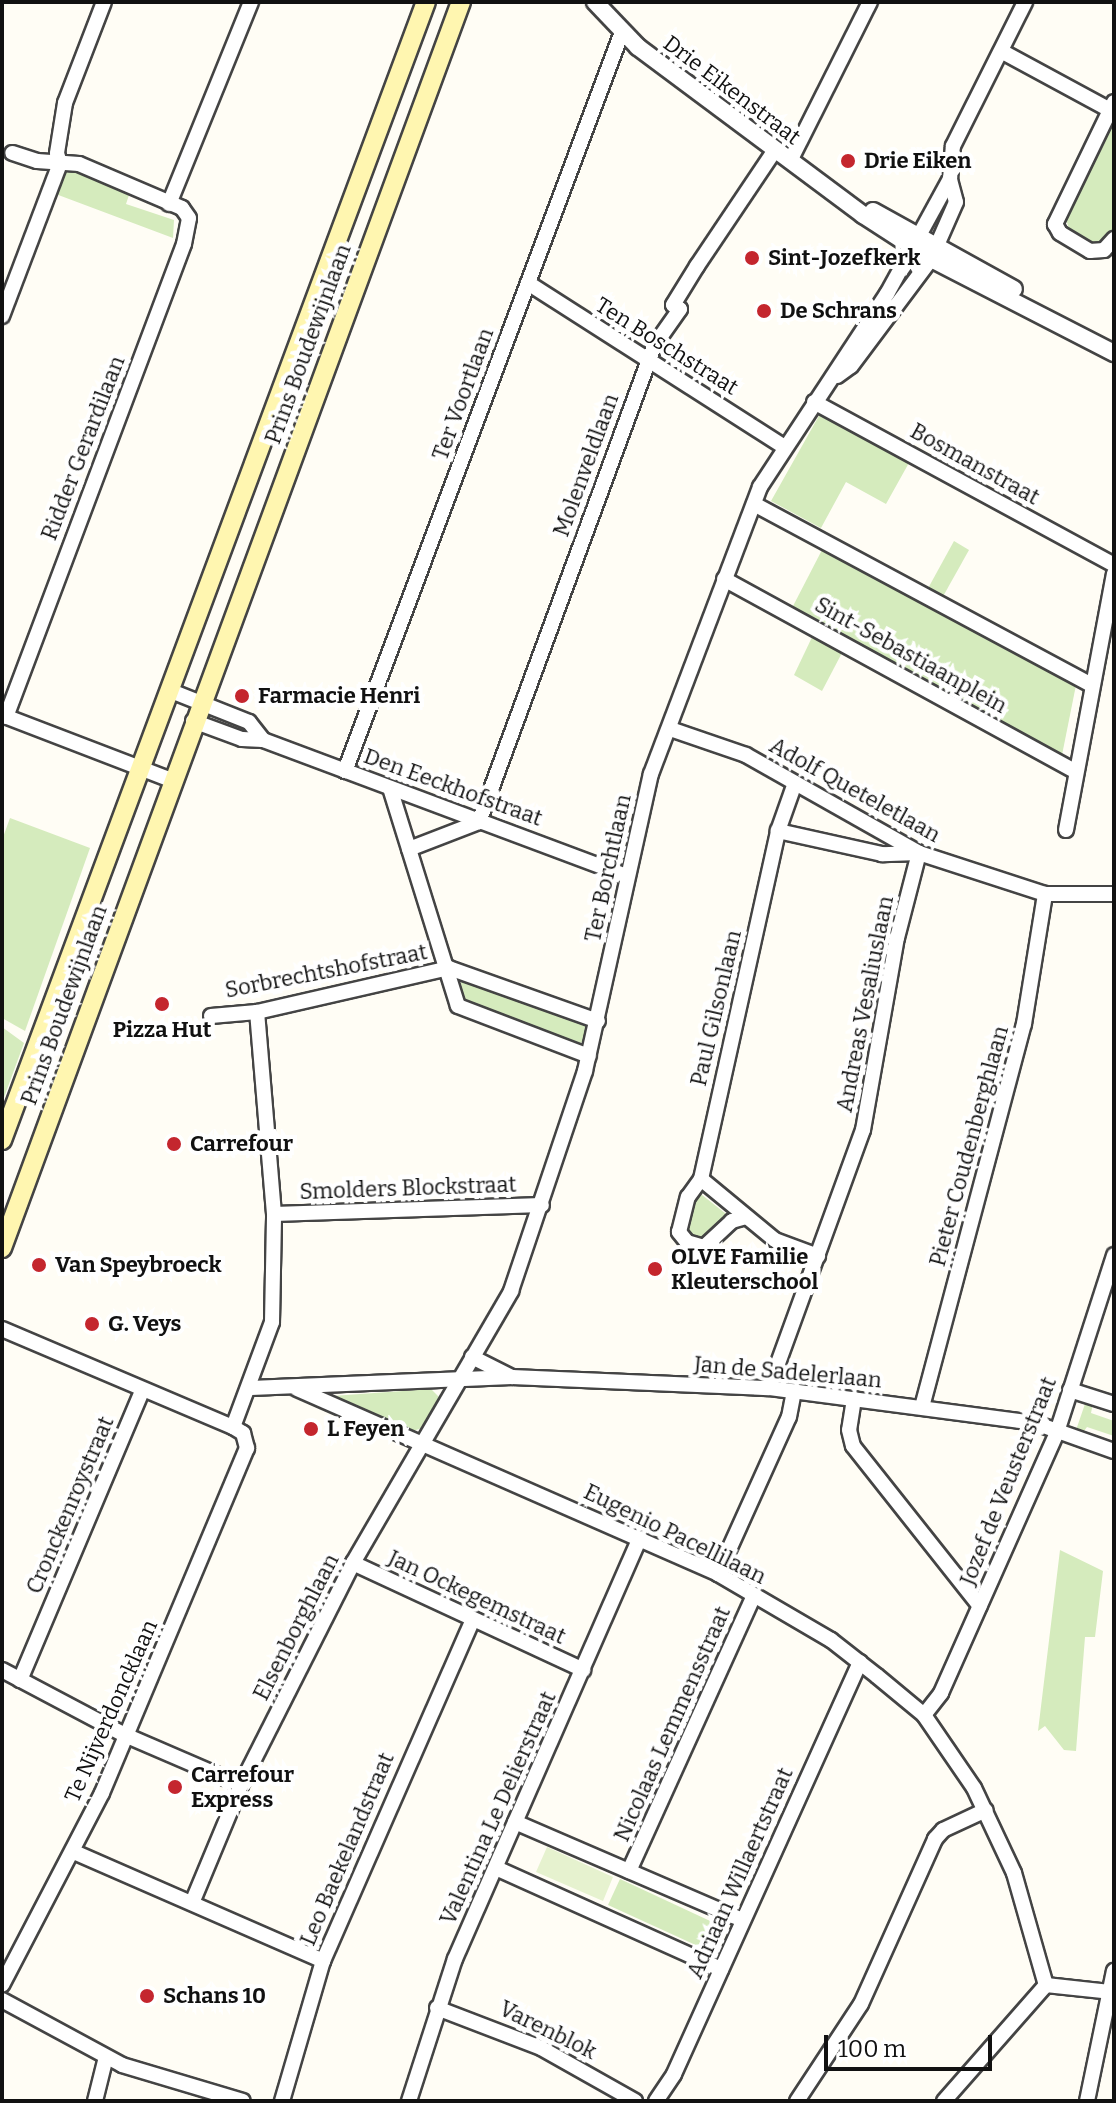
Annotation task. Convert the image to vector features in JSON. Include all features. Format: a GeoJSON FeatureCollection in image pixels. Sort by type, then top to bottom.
{"type":"FeatureCollection","features":[{"type":"Feature","properties":{"kind":"main road","name":"Prins Boudewijnlaan"},"geometry":{"type":"LineString","coordinates":[[2,1140],[426,2]]}},
{"type":"Feature","properties":{"kind":"main road","name":"Prins Boudewijnlaan"},"geometry":{"type":"LineString","coordinates":[[2,1248],[171,780],[193,721],[204,704],[461,2]]}},
{"type":"Feature","properties":{"kind":"street"},"geometry":{"type":"LineString","coordinates":[[2,316],[60,163],[57,153],[65,103],[104,2]]}},
{"type":"Feature","properties":{"kind":"street"},"geometry":{"type":"LineString","coordinates":[[12,153],[79,164],[169,204],[251,2]]}},
{"type":"Feature","properties":{"kind":"street","name":"Drie Eikenstraat"},"geometry":{"type":"LineString","coordinates":[[595,2],[622,32],[775,150],[851,203],[1114,352]]}},
{"type":"Feature","properties":{"kind":"street"},"geometry":{"type":"LineString","coordinates":[[790,161],[870,2]]}},
{"type":"Feature","properties":{"kind":"street"},"geometry":{"type":"LineString","coordinates":[[950,179],[953,146],[1025,2]]}},
{"type":"Feature","properties":{"kind":"street","name":"Ter Voortlaan"},"geometry":{"type":"LineString","coordinates":[[345,771],[622,32]]}},
{"type":"Feature","properties":{"kind":"street"},"geometry":{"type":"LineString","coordinates":[[1001,51],[1112,106],[1055,224],[1060,233],[1090,251],[1104,250],[1114,239]]}},
{"type":"Feature","properties":{"kind":"street","name":"Molenveldlaan"},"geometry":{"type":"LineString","coordinates":[[479,822],[648,359],[680,309],[673,305],[775,150]]}},
{"type":"Feature","properties":{"kind":"street","name":"Ter Borchtlaan"},"geometry":{"type":"LineString","coordinates":[[458,1381],[511,1291],[542,1205],[598,1021],[651,774],[754,504],[783,446],[833,378],[918,241],[950,179]]}},
{"type":"Feature","properties":{"kind":"street","name":"Ter Borchtlaan"},"geometry":{"type":"LineString","coordinates":[[833,378],[851,366],[935,251],[956,202],[950,179]]}},
{"type":"Feature","properties":{"kind":"street","name":"Ridder Gerardilaan"},"geometry":{"type":"LineString","coordinates":[[4,716],[184,244],[189,218],[169,204]]}},
{"type":"Feature","properties":{"kind":"street","name":"Ten Boschstraat"},"geometry":{"type":"LineString","coordinates":[[528,283],[783,446]]}},
{"type":"Feature","properties":{"kind":"street","name":"Bosmanstraat"},"geometry":{"type":"LineString","coordinates":[[814,402],[1114,565]]}},
{"type":"Feature","properties":{"kind":"street"},"geometry":{"type":"LineString","coordinates":[[754,504],[1091,685]]}},
{"type":"Feature","properties":{"kind":"street"},"geometry":{"type":"LineString","coordinates":[[1066,830],[1114,573]]}},
{"type":"Feature","properties":{"kind":"street","name":"Sint-Sebastiaanplein"},"geometry":{"type":"LineString","coordinates":[[724,579],[1075,771]]}},
{"type":"Feature","properties":{"kind":"street"},"geometry":{"type":"LineString","coordinates":[[171,691],[204,704]]}},
{"type":"Feature","properties":{"kind":"street","name":"Den Eeckhofstraat"},"geometry":{"type":"LineString","coordinates":[[204,704],[249,722],[263,740]]}},
{"type":"Feature","properties":{"kind":"street"},"geometry":{"type":"LineString","coordinates":[[4,716],[171,780]]}},
{"type":"Feature","properties":{"kind":"street","name":"Den Eeckhofstraat"},"geometry":{"type":"LineString","coordinates":[[193,721],[242,739],[263,740],[627,876]]}},
{"type":"Feature","properties":{"kind":"street","name":"Adolf Queteletlaan"},"geometry":{"type":"LineString","coordinates":[[670,729],[746,755],[919,853],[1045,894],[1114,894]]}},
{"type":"Feature","properties":{"kind":"street","name":"Paul Gilsonlaan"},"geometry":{"type":"LineString","coordinates":[[746,1217],[732,1221],[704,1247],[683,1238],[679,1232],[688,1197],[701,1179],[778,831],[795,783]]}},
{"type":"Feature","properties":{"kind":"street"},"geometry":{"type":"LineString","coordinates":[[390,788],[462,1010],[589,1056]]}},
{"type":"Feature","properties":{"kind":"street"},"geometry":{"type":"LineString","coordinates":[[409,849],[479,822]]}},
{"type":"Feature","properties":{"kind":"street"},"geometry":{"type":"LineString","coordinates":[[778,831],[882,854],[919,853]]}},
{"type":"Feature","properties":{"kind":"street","name":"Andreas Vesaliuslaan"},"geometry":{"type":"LineString","coordinates":[[769,1388],[818,1256],[872,1093],[897,938],[919,853]]}},
{"type":"Feature","properties":{"kind":"street","name":"Pieter Coudenberghlaan"},"geometry":{"type":"LineString","coordinates":[[922,1407],[1024,1024],[1045,894]]}},
{"type":"Feature","properties":{"kind":"street"},"geometry":{"type":"LineString","coordinates":[[449,968],[598,1021]]}},
{"type":"Feature","properties":{"kind":"street","name":"Sorbrechtshofstraat"},"geometry":{"type":"LineString","coordinates":[[211,1016],[257,1012],[449,968]]}},
{"type":"Feature","properties":{"kind":"street"},"geometry":{"type":"LineString","coordinates":[[2,1329],[233,1427],[251,1388],[272,1322],[274,1214],[257,1012]]}},
{"type":"Feature","properties":{"kind":"street"},"geometry":{"type":"LineString","coordinates":[[701,1179],[775,1240],[818,1256]]}},
{"type":"Feature","properties":{"kind":"street","name":"Smolders Blockstraat"},"geometry":{"type":"LineString","coordinates":[[274,1214],[542,1205]]}},
{"type":"Feature","properties":{"kind":"street","name":"Jozef de Veusterstraat"},"geometry":{"type":"LineString","coordinates":[[924,1715],[941,1693],[1057,1432],[1114,1255]]}},
{"type":"Feature","properties":{"kind":"street","name":"Jan de Sadelerlaan"},"geometry":{"type":"LineString","coordinates":[[472,1357],[512,1377]]}},
{"type":"Feature","properties":{"kind":"street","name":"Jan de Sadelerlaan"},"geometry":{"type":"LineString","coordinates":[[251,1388],[297,1389],[512,1377],[769,1388],[1035,1423],[1114,1451]]}},
{"type":"Feature","properties":{"kind":"street","name":"Elsenborghlaan"},"geometry":{"type":"LineString","coordinates":[[192,1903],[241,1785],[353,1563],[420,1442],[458,1381]]}},
{"type":"Feature","properties":{"kind":"street","name":"Eugenio Pacellilaan"},"geometry":{"type":"LineString","coordinates":[[297,1389],[718,1574],[860,1662],[924,1715],[986,1810],[1014,1873],[1046,1985]]}},
{"type":"Feature","properties":{"kind":"street"},"geometry":{"type":"LineString","coordinates":[[1070,1390],[1114,1404]]}},
{"type":"Feature","properties":{"kind":"street","name":"Cronckenroystraat"},"geometry":{"type":"LineString","coordinates":[[20,1680],[142,1391]]}},
{"type":"Feature","properties":{"kind":"street"},"geometry":{"type":"LineString","coordinates":[[718,1574],[789,1417],[794,1391]]}},
{"type":"Feature","properties":{"kind":"street"},"geometry":{"type":"LineString","coordinates":[[854,1399],[849,1430],[853,1446],[980,1606]]}},
{"type":"Feature","properties":{"kind":"street","name":"Te Nijverdoncklaan"},"geometry":{"type":"LineString","coordinates":[[2,1985],[74,1852],[247,1448],[243,1433],[233,1427]]}},
{"type":"Feature","properties":{"kind":"street","name":"Valentina Le Delierstraat"},"geometry":{"type":"LineString","coordinates":[[409,2101],[437,2008],[640,1538]]}},
{"type":"Feature","properties":{"kind":"street","name":"Jan Ockegemstraat"},"geometry":{"type":"LineString","coordinates":[[353,1563],[472,1622],[583,1670]]}},
{"type":"Feature","properties":{"kind":"street","name":"Nicolaas Lemmensstraat"},"geometry":{"type":"LineString","coordinates":[[629,1871],[754,1595]]}},
{"type":"Feature","properties":{"kind":"street","name":"Leo Baekelandstraat"},"geometry":{"type":"LineString","coordinates":[[282,2101],[323,1961],[472,1622]]}},
{"type":"Feature","properties":{"kind":"street","name":"Adriaan Willaertstraat"},"geometry":{"type":"LineString","coordinates":[[656,2101],[721,1969],[860,1662]]}},
{"type":"Feature","properties":{"kind":"street"},"geometry":{"type":"LineString","coordinates":[[2,1670],[125,1735],[241,1785]]}},
{"type":"Feature","properties":{"kind":"street"},"geometry":{"type":"LineString","coordinates":[[797,2101],[861,2004],[935,1839],[943,1830],[986,1810]]}},
{"type":"Feature","properties":{"kind":"street"},"geometry":{"type":"LineString","coordinates":[[515,1822],[743,1920]]}},
{"type":"Feature","properties":{"kind":"street"},"geometry":{"type":"LineString","coordinates":[[74,1852],[323,1961]]}},
{"type":"Feature","properties":{"kind":"street"},"geometry":{"type":"LineString","coordinates":[[496,1868],[721,1969]]}},
{"type":"Feature","properties":{"kind":"street"},"geometry":{"type":"LineString","coordinates":[[1087,2101],[1114,1971]]}},
{"type":"Feature","properties":{"kind":"street"},"geometry":{"type":"LineString","coordinates":[[944,2101],[1046,1985],[1110,1992]]}},
{"type":"Feature","properties":{"kind":"street"},"geometry":{"type":"LineString","coordinates":[[2,2000],[106,2057],[243,2101]]}},
{"type":"Feature","properties":{"kind":"street","name":"Varenblok"},"geometry":{"type":"LineString","coordinates":[[437,2008],[541,2048],[635,2101]]}},
{"type":"Feature","properties":{"kind":"street"},"geometry":{"type":"LineString","coordinates":[[95,2101],[106,2057]]}},
{"type":"Feature","properties":{"kind":"green space"},"geometry":{"type":"Polygon","coordinates":[[[1114,112],[1114,231],[1104,244],[1090,244],[1070,232],[1064,213],[1114,112]]]}},
{"type":"Feature","properties":{"kind":"green space"},"geometry":{"type":"Polygon","coordinates":[[[68,168],[124,190],[129,195],[126,204],[174,220],[173,238],[53,193],[62,171],[68,168]]]}},
{"type":"Feature","properties":{"kind":"green space"},"geometry":{"type":"Polygon","coordinates":[[[820,414],[910,461],[886,504],[846,482],[821,528],[771,501],[820,414]]]}},
{"type":"Feature","properties":{"kind":"green space"},"geometry":{"type":"Polygon","coordinates":[[[954,541],[969,550],[941,600],[926,592],[954,541]]]}},
{"type":"Feature","properties":{"kind":"green space"},"geometry":{"type":"Polygon","coordinates":[[[823,548],[1076,685],[1062,755],[792,608],[823,548]]]}},
{"type":"Feature","properties":{"kind":"green space"},"geometry":{"type":"Polygon","coordinates":[[[814,633],[844,649],[822,691],[794,675],[814,633]]]}},
{"type":"Feature","properties":{"kind":"green space"},"geometry":{"type":"Polygon","coordinates":[[[10,818],[90,848],[25,1031],[2,1018],[2,840],[10,818]]]}},
{"type":"Feature","properties":{"kind":"green space"},"geometry":{"type":"Polygon","coordinates":[[[460,977],[587,1021],[587,1039],[577,1045],[464,1004],[460,977]]]}},
{"type":"Feature","properties":{"kind":"green space"},"geometry":{"type":"Polygon","coordinates":[[[2,1027],[24,1043],[2,1103],[2,1027]]]}},
{"type":"Feature","properties":{"kind":"green space"},"geometry":{"type":"Polygon","coordinates":[[[697,1191],[730,1217],[700,1241],[688,1234],[684,1220],[697,1191]]]}},
{"type":"Feature","properties":{"kind":"green space"},"geometry":{"type":"Polygon","coordinates":[[[431,1389],[440,1398],[422,1428],[413,1431],[332,1396],[431,1389]]]}},
{"type":"Feature","properties":{"kind":"green space"},"geometry":{"type":"Polygon","coordinates":[[[1086,1401],[1093,1403],[1091,1413],[1114,1421],[1114,1436],[1087,1427],[1081,1435],[1075,1433],[1086,1401]]]}},
{"type":"Feature","properties":{"kind":"green space"},"geometry":{"type":"Polygon","coordinates":[[[1060,1550],[1103,1571],[1095,1637],[1085,1637],[1076,1751],[1064,1750],[1045,1726],[1038,1731],[1060,1550]]]}},
{"type":"Feature","properties":{"kind":"green space"},"geometry":{"type":"Polygon","coordinates":[[[547,1847],[613,1877],[603,1901],[536,1872],[547,1847]]]}},
{"type":"Feature","properties":{"kind":"green space"},"geometry":{"type":"Polygon","coordinates":[[[620,1879],[723,1927],[711,1952],[608,1905],[620,1879]]]}},
{"type":"Feature","properties":{"kind":"place","name":"Drie Eiken"},"geometry":{"type":"Point","coordinates":[848,161]}},
{"type":"Feature","properties":{"kind":"place","name":"Sint-Jozefkerk"},"geometry":{"type":"Point","coordinates":[752,258]}},
{"type":"Feature","properties":{"kind":"place","name":"De Schrans"},"geometry":{"type":"Point","coordinates":[764,311]}},
{"type":"Feature","properties":{"kind":"place","name":"Farmacie Henri"},"geometry":{"type":"Point","coordinates":[242,696]}},
{"type":"Feature","properties":{"kind":"place","name":"Pizza Hut"},"geometry":{"type":"Point","coordinates":[162,1004]}},
{"type":"Feature","properties":{"kind":"place","name":"Carrefour"},"geometry":{"type":"Point","coordinates":[174,1144]}},
{"type":"Feature","properties":{"kind":"place","name":"Van Speybroeck"},"geometry":{"type":"Point","coordinates":[39,1265]}},
{"type":"Feature","properties":{"kind":"place","name":"OLVE Familie Kleuterschool"},"geometry":{"type":"Point","coordinates":[655,1269]}},
{"type":"Feature","properties":{"kind":"place","name":"G. Veys"},"geometry":{"type":"Point","coordinates":[92,1324]}},
{"type":"Feature","properties":{"kind":"place","name":"L Feyen"},"geometry":{"type":"Point","coordinates":[311,1429]}},
{"type":"Feature","properties":{"kind":"place","name":"Carrefour Express"},"geometry":{"type":"Point","coordinates":[175,1787]}},
{"type":"Feature","properties":{"kind":"place","name":"Schans 10"},"geometry":{"type":"Point","coordinates":[147,1996]}}]}
